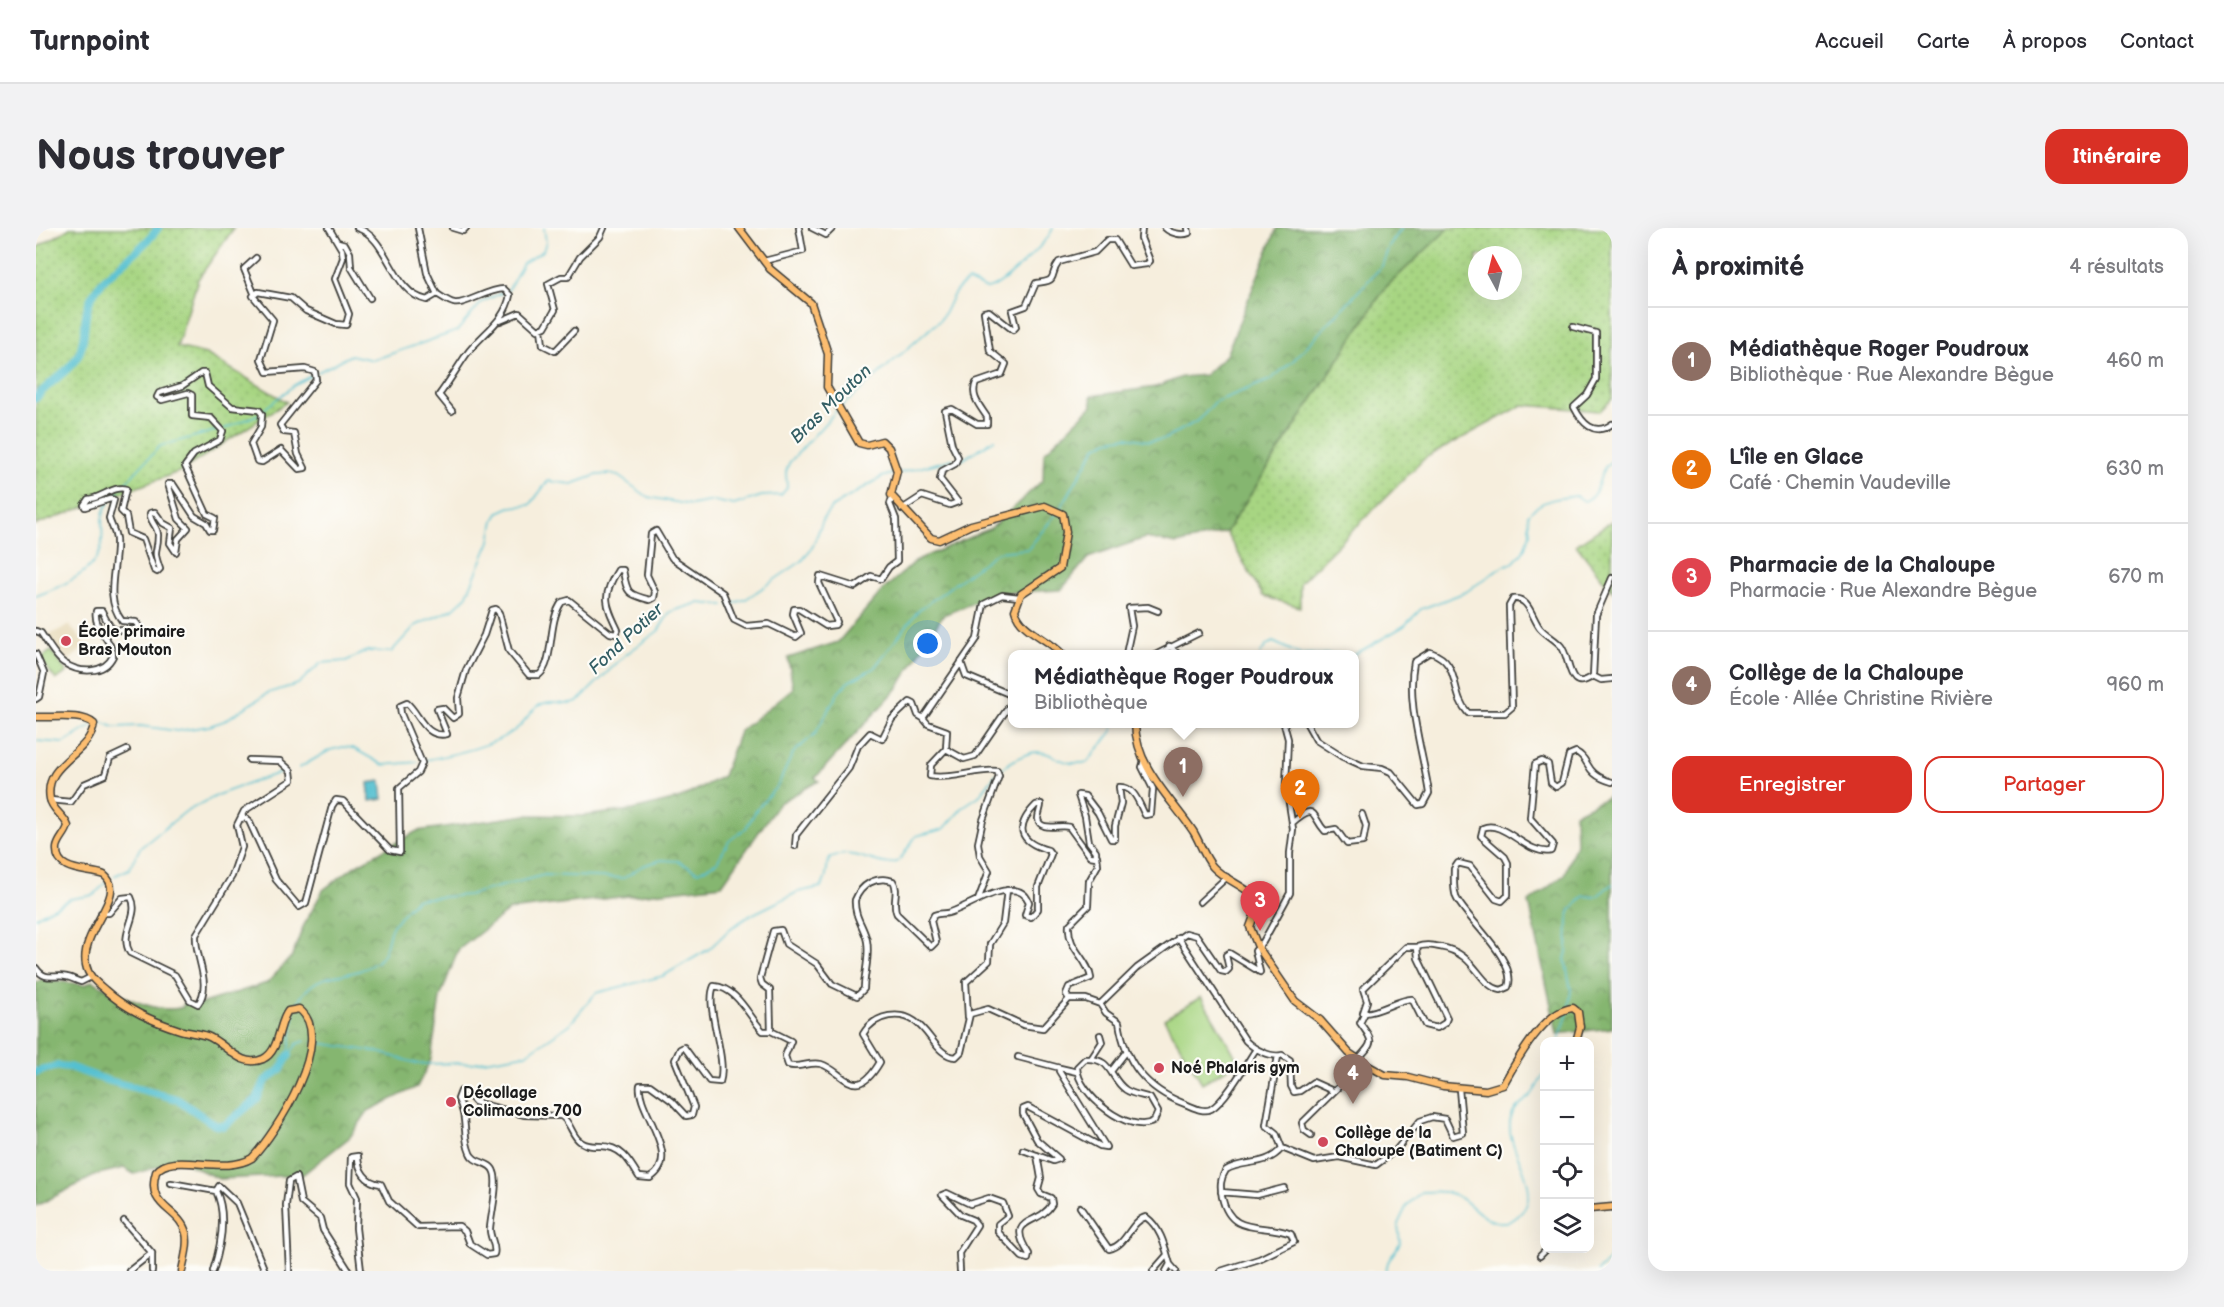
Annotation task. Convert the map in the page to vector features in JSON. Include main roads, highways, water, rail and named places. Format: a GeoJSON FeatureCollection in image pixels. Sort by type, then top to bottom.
{"type":"FeatureCollection","features":[{"type":"Feature","properties":{"kind":"main road"},"geometry":{"type":"LineString","coordinates":[[739,228],[764,261],[811,303],[828,354],[827,387],[833,400],[859,443],[867,445],[880,441],[886,443],[897,474],[891,491],[892,498],[931,538],[939,540],[979,522],[1045,506],[1063,514],[1067,525],[1060,568],[1019,597],[1015,610],[1020,621],[1058,650]]}},
{"type":"Feature","properties":{"kind":"main road"},"geometry":{"type":"LineString","coordinates":[[36,717],[76,718],[93,722],[92,735],[81,748],[61,762],[50,789],[50,800],[68,826],[58,846],[60,858],[73,870],[100,873],[111,882],[112,896],[90,933],[86,949],[86,964],[91,977],[123,1006],[183,1031],[208,1036],[243,1060],[263,1059],[271,1053],[288,1011],[292,1008],[306,1016],[311,1038],[310,1053],[290,1107],[252,1158],[243,1163],[228,1166],[171,1163],[156,1172],[154,1188],[157,1200],[186,1231],[182,1271]]}},
{"type":"Feature","properties":{"kind":"main road"},"geometry":{"type":"LineString","coordinates":[[1136,728],[1137,743],[1144,760],[1164,796],[1196,836],[1211,865],[1254,896],[1257,908],[1250,927],[1258,946],[1296,1001],[1320,1020],[1344,1048],[1361,1061],[1385,1075],[1408,1077],[1459,1089],[1486,1090],[1503,1085],[1534,1037],[1554,1015],[1564,1009],[1573,1008],[1580,1018],[1577,1037]]}},
{"type":"Feature","properties":{"kind":"main road"},"geometry":{"type":"LineString","coordinates":[[1594,1209],[1612,1207]]}},
{"type":"Feature","properties":{"kind":"water"},"geometry":{"type":"Polygon","coordinates":[[[381,781],[383,799],[370,801],[368,783],[381,781]]]}},
{"type":"Feature","properties":{"kind":"waterway"},"geometry":{"type":"LineString","coordinates":[[36,398],[77,358],[82,344],[90,300],[100,284],[143,246],[158,228]]}},
{"type":"Feature","properties":{"kind":"waterway"},"geometry":{"type":"LineString","coordinates":[[318,372],[351,355],[373,360],[457,331],[482,302],[508,290],[523,263],[543,251],[546,242],[544,228]]}},
{"type":"Feature","properties":{"kind":"waterway","name":"Bras Mouton"},"geometry":{"type":"LineString","coordinates":[[841,407],[940,320],[957,290],[968,281],[987,289],[994,286],[1024,263],[1043,243],[1053,228]]}},
{"type":"Feature","properties":{"kind":"waterway"},"geometry":{"type":"LineString","coordinates":[[1059,511],[1096,447],[1108,440],[1127,437],[1149,441],[1165,439],[1199,420],[1215,402],[1270,380],[1293,361],[1382,266],[1389,246],[1402,228]]}},
{"type":"Feature","properties":{"kind":"waterway"},"geometry":{"type":"LineString","coordinates":[[263,410],[293,386],[312,375]]}},
{"type":"Feature","properties":{"kind":"waterway","name":"Bras Mouton"},"geometry":{"type":"LineString","coordinates":[[95,723],[97,720],[114,727],[141,726],[177,731],[209,726],[224,721],[268,693],[298,684],[321,663],[346,661],[367,651],[391,652],[415,626],[453,609],[466,597],[490,541],[494,520],[499,512],[510,507],[530,505],[548,481],[572,484],[597,475],[610,474],[618,476],[648,497],[691,505],[714,501],[734,505],[762,496],[781,495],[787,488],[786,472],[789,463],[837,410]]}},
{"type":"Feature","properties":{"kind":"waterway"},"geometry":{"type":"LineString","coordinates":[[224,429],[259,414]]}},
{"type":"Feature","properties":{"kind":"waterway"},"geometry":{"type":"LineString","coordinates":[[122,487],[160,446],[219,430]]}},
{"type":"Feature","properties":{"kind":"waterway","name":"Fond Potier"},"geometry":{"type":"LineString","coordinates":[[962,460],[995,439]]}},
{"type":"Feature","properties":{"kind":"waterway","name":"Fond Potier"},"geometry":{"type":"LineString","coordinates":[[899,473],[953,459]]}},
{"type":"Feature","properties":{"kind":"waterway"},"geometry":{"type":"LineString","coordinates":[[1359,652],[1404,626],[1421,609],[1466,592],[1502,567],[1513,563],[1523,552],[1530,534],[1528,515],[1544,502],[1577,496],[1584,501],[1590,498],[1597,489],[1603,470],[1612,461]]}},
{"type":"Feature","properties":{"kind":"waterway","name":"Fond Potier"},"geometry":{"type":"LineString","coordinates":[[729,605],[746,599],[802,561],[813,546],[824,517],[832,507],[882,477],[895,473]]}},
{"type":"Feature","properties":{"kind":"waterway"},"geometry":{"type":"LineString","coordinates":[[112,498],[119,491]]}},
{"type":"Feature","properties":{"kind":"waterway"},"geometry":{"type":"LineString","coordinates":[[36,596],[66,583],[94,561],[100,552],[102,517],[109,502]]}},
{"type":"Feature","properties":{"kind":"waterway"},"geometry":{"type":"LineString","coordinates":[[296,1006],[304,993],[322,979],[364,969],[375,963],[385,951],[392,927],[397,919],[416,899],[468,895],[544,875],[624,878],[642,866],[661,860],[678,861],[698,872],[717,862],[729,841],[746,828],[757,809],[778,785],[793,753],[815,734],[838,693],[848,682],[874,668],[918,611],[997,552],[1028,549],[1056,514]]}},
{"type":"Feature","properties":{"kind":"waterway","name":"Fond Potier"},"geometry":{"type":"LineString","coordinates":[[426,760],[495,741],[515,730],[534,709],[546,702],[574,703],[578,701],[625,655],[658,631],[670,612],[698,603],[724,605]]}},
{"type":"Feature","properties":{"kind":"waterway"},"geometry":{"type":"LineString","coordinates":[[1263,650],[1273,642],[1290,650]]}},
{"type":"Feature","properties":{"kind":"waterway","name":"Bras Mouton"},"geometry":{"type":"LineString","coordinates":[[36,741],[64,743],[91,726]]}},
{"type":"Feature","properties":{"kind":"waterway"},"geometry":{"type":"LineString","coordinates":[[1000,770],[1030,753],[1040,752],[1065,761],[1088,762],[1113,728]]}},
{"type":"Feature","properties":{"kind":"waterway","name":"Fond Potier"},"geometry":{"type":"LineString","coordinates":[[299,768],[330,750],[343,747],[353,748],[383,765],[418,762]]}},
{"type":"Feature","properties":{"kind":"waterway","name":"Fond Potier"},"geometry":{"type":"LineString","coordinates":[[114,876],[129,869],[140,848],[185,812],[220,794],[284,771]]}},
{"type":"Feature","properties":{"kind":"waterway"},"geometry":{"type":"LineString","coordinates":[[313,1042],[378,1052],[419,1064],[472,1063],[526,1054],[569,1025],[596,993],[663,976],[709,949],[731,928],[751,915],[798,892],[821,887],[831,857],[850,854],[884,863],[899,861],[916,836],[944,829],[964,806],[979,796],[996,774]]}},
{"type":"Feature","properties":{"kind":"waterway","name":"Fond Potier"},"geometry":{"type":"LineString","coordinates":[[36,917],[70,899],[94,895],[106,882]]}},
{"type":"Feature","properties":{"kind":"waterway"},"geometry":{"type":"LineString","coordinates":[[1569,1006],[1571,990],[1565,959],[1568,919],[1571,910],[1584,896],[1596,897],[1612,884]]}},
{"type":"Feature","properties":{"kind":"waterway"},"geometry":{"type":"LineString","coordinates":[[1560,1037],[1568,1013]]}},
{"type":"Feature","properties":{"kind":"waterway"},"geometry":{"type":"LineString","coordinates":[[289,1055],[294,1014]]}},
{"type":"Feature","properties":{"kind":"waterway"},"geometry":{"type":"LineString","coordinates":[[291,1052],[297,1044],[305,1041]]}},
{"type":"Feature","properties":{"kind":"waterway"},"geometry":{"type":"LineString","coordinates":[[36,1072],[57,1066],[69,1067],[106,1080],[177,1099],[215,1125],[224,1126],[257,1099],[265,1081],[280,1070],[289,1055]]}},
{"type":"Feature","properties":{"kind":"waterway"},"geometry":{"type":"LineString","coordinates":[[1386,1271],[1388,1262],[1400,1243],[1398,1224],[1407,1205],[1421,1192],[1442,1192],[1457,1196],[1482,1215],[1496,1222],[1509,1221],[1520,1214],[1527,1204],[1529,1193],[1510,1133],[1510,1122],[1516,1109],[1532,1094],[1540,1081]]}},
{"type":"Feature","properties":{"kind":"waterway"},"geometry":{"type":"LineString","coordinates":[[1598,1271],[1609,1260],[1612,1251]]}},
{"type":"Feature","properties":{"kind":"place","name":"École primaire Bras Mouton"},"geometry":{"type":"Point","coordinates":[66,641]}},
{"type":"Feature","properties":{"kind":"place","name":"Médiathèque Roger Poudroux"},"geometry":{"type":"Point","coordinates":[1183,797]}},
{"type":"Feature","properties":{"kind":"place","name":"L'île en Glace"},"geometry":{"type":"Point","coordinates":[1300,819]}},
{"type":"Feature","properties":{"kind":"place","name":"Pharmacie de la Chaloupe"},"geometry":{"type":"Point","coordinates":[1260,931]}},
{"type":"Feature","properties":{"kind":"place","name":"Noé Phalaris gym"},"geometry":{"type":"Point","coordinates":[1159,1068]}},
{"type":"Feature","properties":{"kind":"place","name":"Décollage Colimacons 700"},"geometry":{"type":"Point","coordinates":[451,1102]}},
{"type":"Feature","properties":{"kind":"place","name":"Collège de la Chaloupe"},"geometry":{"type":"Point","coordinates":[1353,1104]}},
{"type":"Feature","properties":{"kind":"place","name":"Collège de la Chaloupe (Batiment C)"},"geometry":{"type":"Point","coordinates":[1323,1142]}}]}
